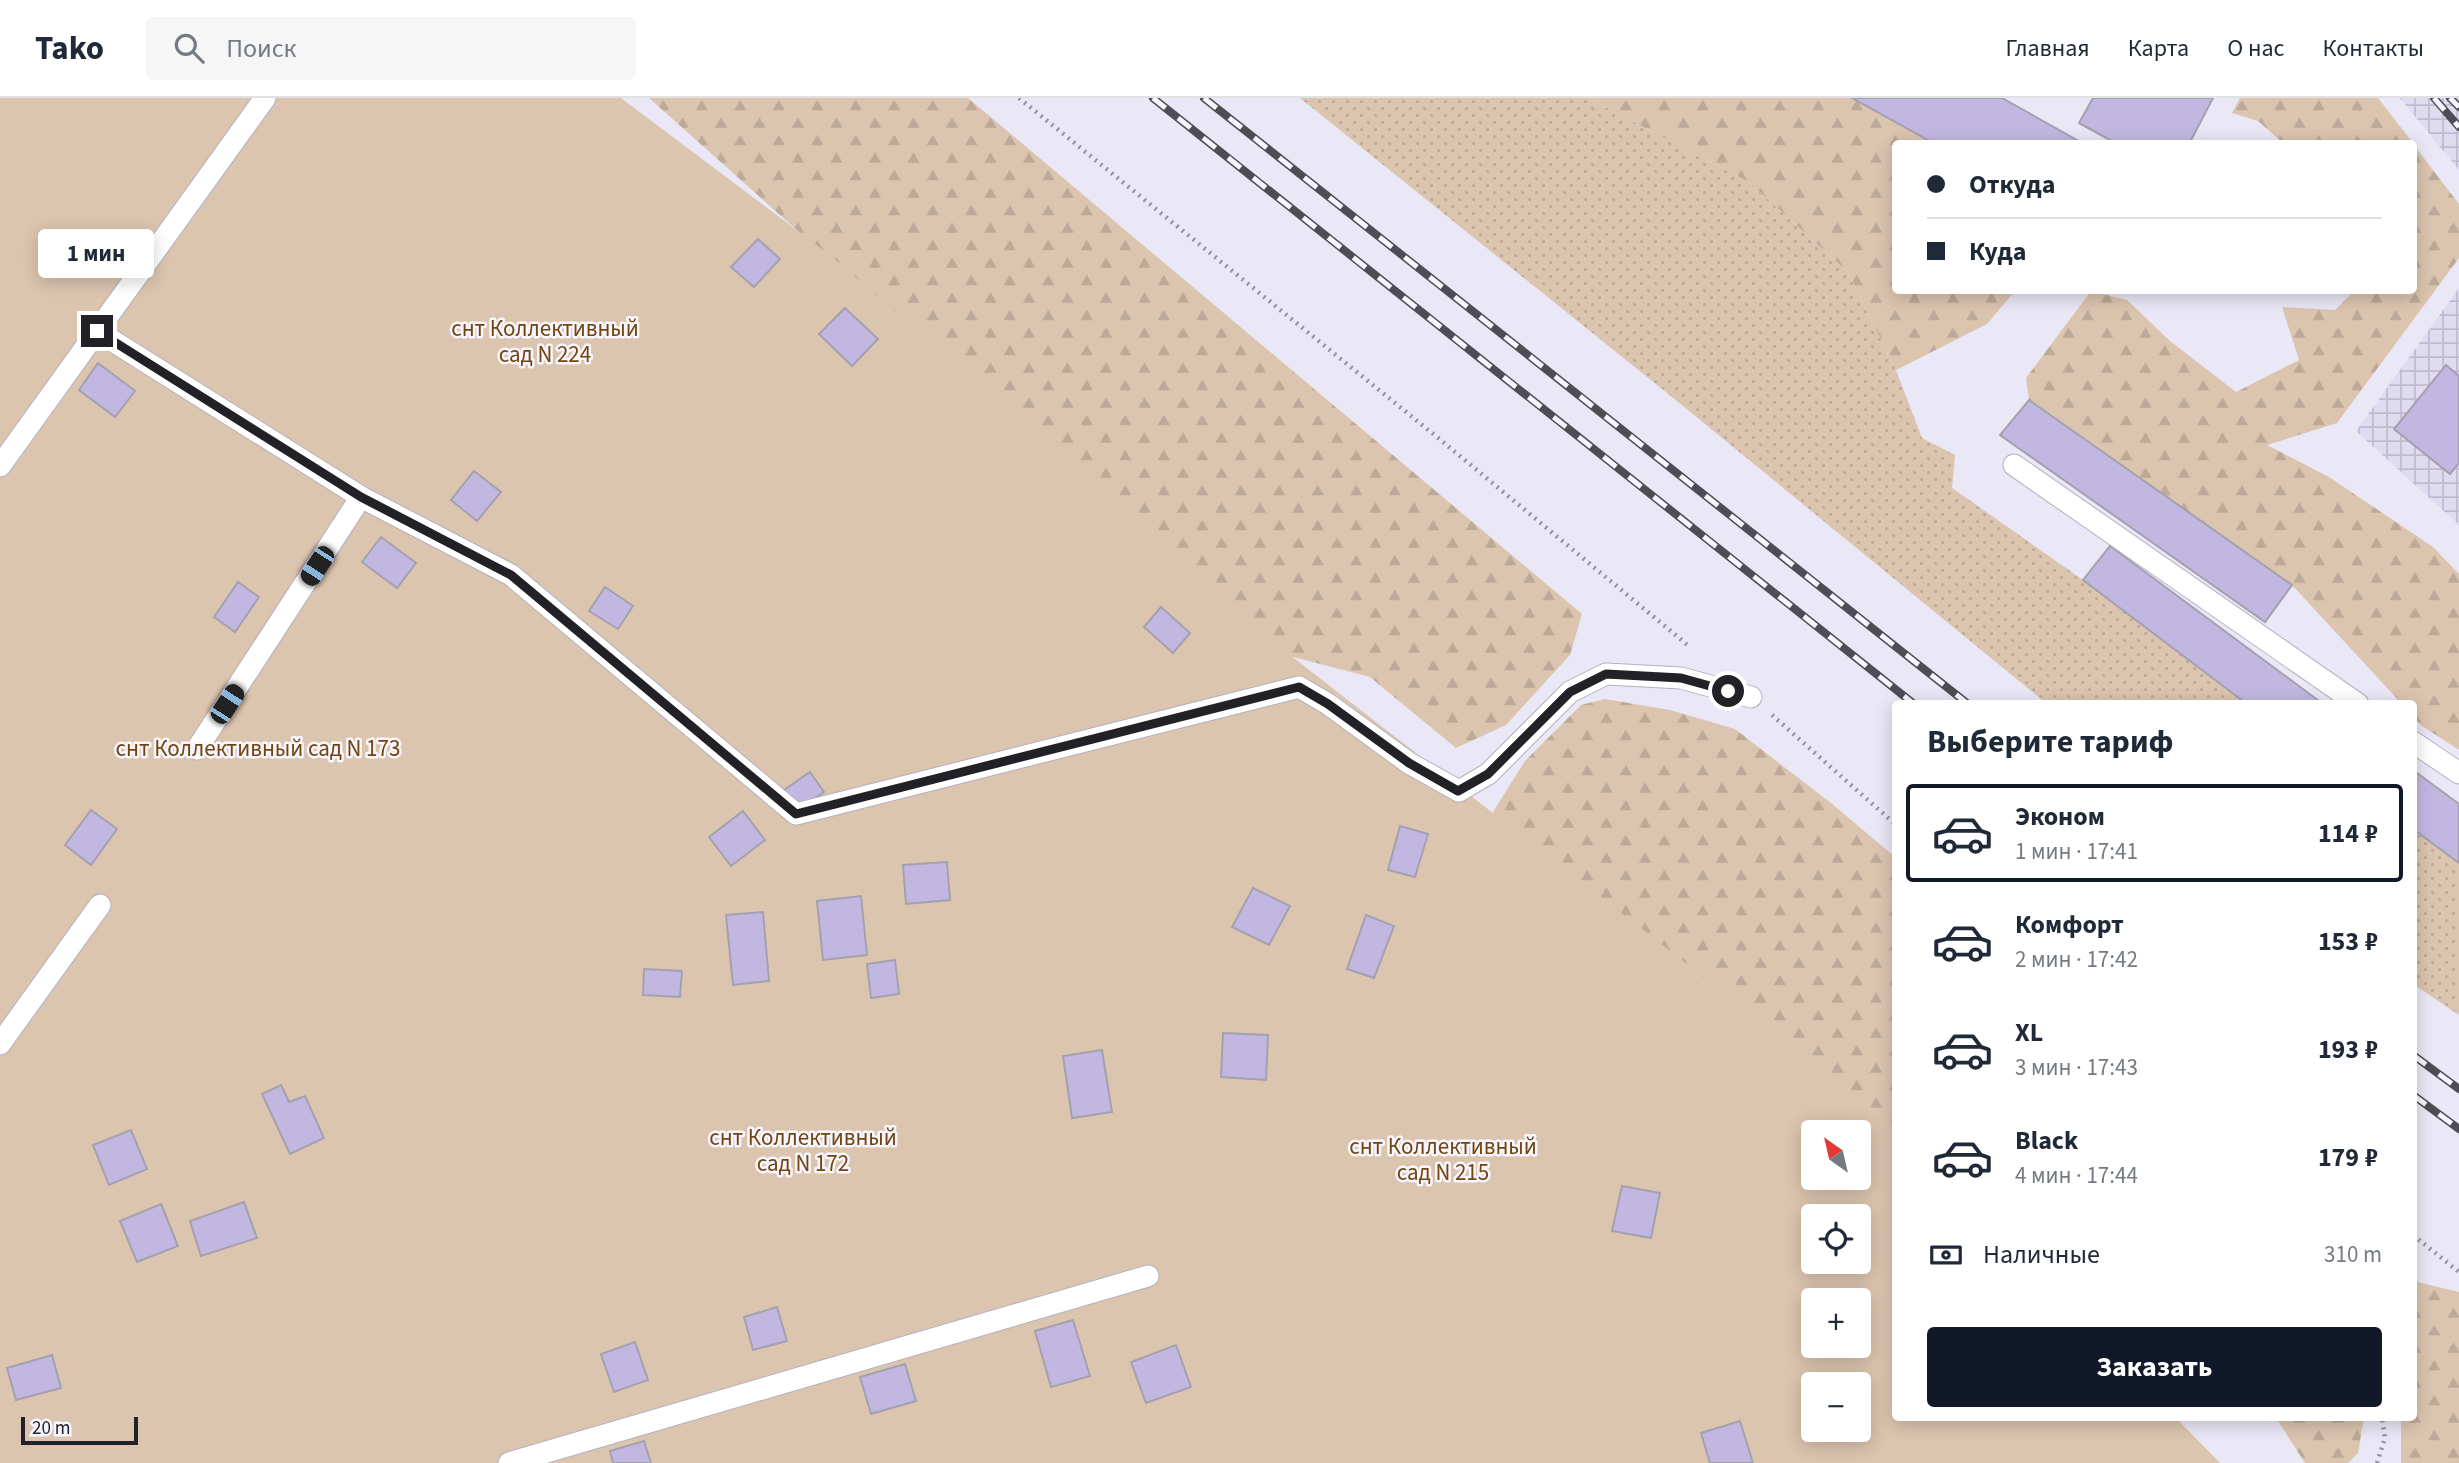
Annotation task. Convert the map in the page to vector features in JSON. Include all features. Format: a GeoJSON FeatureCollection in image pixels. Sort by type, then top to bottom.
{"type":"FeatureCollection","features":[{"type":"Feature","properties":{"kind":"lane"},"geometry":{"type":"LineString","coordinates":[[0,466],[265,98]]}},
{"type":"Feature","properties":{"kind":"lane"},"geometry":{"type":"LineString","coordinates":[[97,331],[361,497],[511,575],[796,814],[1299,687],[1328,704],[1409,763],[1458,791],[1488,774],[1570,692],[1606,674],[1681,678],[1751,697]]}},
{"type":"Feature","properties":{"kind":"lane"},"geometry":{"type":"LineString","coordinates":[[2014,465],[2352,700]]}},
{"type":"Feature","properties":{"kind":"lane"},"geometry":{"type":"LineString","coordinates":[[197,749],[361,497]]}},
{"type":"Feature","properties":{"kind":"lane"},"geometry":{"type":"LineString","coordinates":[[2417,745],[2459,774]]}},
{"type":"Feature","properties":{"kind":"lane"},"geometry":{"type":"LineString","coordinates":[[0,1044],[100,905]]}},
{"type":"Feature","properties":{"kind":"lane"},"geometry":{"type":"LineString","coordinates":[[509,1463],[1147,1276]]}},
{"type":"Feature","properties":{"kind":"path"},"geometry":{"type":"LineString","coordinates":[[1019,98],[1426,428],[1699,654]]}},
{"type":"Feature","properties":{"kind":"path"},"geometry":{"type":"LineString","coordinates":[[1751,697],[1892,821]]}},
{"type":"Feature","properties":{"kind":"path"},"geometry":{"type":"LineString","coordinates":[[2417,1238],[2459,1272]]}},
{"type":"Feature","properties":{"kind":"path"},"geometry":{"type":"LineString","coordinates":[[2377,1463],[2385,1438],[2382,1421]]}},
{"type":"Feature","properties":{"kind":"shaded area"},"geometry":{"type":"Polygon","coordinates":[[[2400,98],[2459,98],[2459,170],[2400,98]]]}},
{"type":"Feature","properties":{"kind":"shaded area"},"geometry":{"type":"Polygon","coordinates":[[[2459,288],[2459,525],[2356,431],[2459,288]]]}},
{"type":"Feature","properties":{"kind":"green space"},"geometry":{"type":"Polygon","coordinates":[[[0,98],[621,98],[831,256],[1290,655],[1892,1124],[1892,1421],[2179,1421],[2220,1463],[0,1463],[0,98]]]}},
{"type":"Feature","properties":{"kind":"green space"},"geometry":{"type":"Polygon","coordinates":[[[649,98],[968,98],[1582,614],[1570,655],[1506,725],[1456,748],[1370,677],[1278,653],[1082,485],[649,98]]]}},
{"type":"Feature","properties":{"kind":"green space"},"geometry":{"type":"Polygon","coordinates":[[[1300,98],[1588,98],[1749,182],[1848,272],[1896,370],[1922,438],[1955,455],[1952,488],[2083,580],[2243,700],[2042,700],[1300,98]]]}},
{"type":"Feature","properties":{"kind":"green space"},"geometry":{"type":"Polygon","coordinates":[[[1588,98],[1851,98],[1928,140],[1892,140],[1892,294],[2012,294],[1987,324],[1896,370],[1848,272],[1749,182],[1588,98]]]}},
{"type":"Feature","properties":{"kind":"green space"},"geometry":{"type":"Polygon","coordinates":[[[2240,98],[2378,98],[2411,140],[2280,140],[2258,121],[2232,113],[2240,98]]]}},
{"type":"Feature","properties":{"kind":"green space"},"geometry":{"type":"Polygon","coordinates":[[[2417,149],[2459,204],[2459,258],[2337,423],[2267,445],[2329,477],[2433,547],[2459,574],[2459,750],[2422,726],[2417,721],[2417,700],[2398,700],[2292,585],[2029,400],[2026,378],[2089,294],[2103,294],[2127,300],[2170,341],[2236,392],[2299,360],[2282,307],[2335,310],[2351,294],[2417,294],[2417,149]]]}},
{"type":"Feature","properties":{"kind":"green space"},"geometry":{"type":"Polygon","coordinates":[[[1605,699],[1670,710],[1735,729],[1831,803],[1892,854],[1892,1147],[1871,1129],[1871,1120],[1860,1120],[1491,815],[1525,761],[1581,705],[1605,699]]]}},
{"type":"Feature","properties":{"kind":"green space"},"geometry":{"type":"Polygon","coordinates":[[[2417,832],[2459,863],[2459,1015],[2417,987],[2417,832]]]}},
{"type":"Feature","properties":{"kind":"green space"},"geometry":{"type":"Polygon","coordinates":[[[2417,1282],[2459,1292],[2459,1463],[2401,1463],[2401,1421],[2417,1421],[2417,1282]]]}},
{"type":"Feature","properties":{"kind":"green space"},"geometry":{"type":"Polygon","coordinates":[[[2278,1421],[2363,1421],[2358,1453],[2348,1463],[2305,1463],[2278,1421]]]}},
{"type":"Feature","properties":{"kind":"building"},"geometry":{"type":"Polygon","coordinates":[[[1852,98],[2002,98],[2077,140],[1928,140],[1852,98]]]}},
{"type":"Feature","properties":{"kind":"building"},"geometry":{"type":"Polygon","coordinates":[[[2093,98],[2213,98],[2191,140],[2110,140],[2079,123],[2093,98]]]}},
{"type":"Feature","properties":{"kind":"building"},"geometry":{"type":"Polygon","coordinates":[[[758,239],[780,259],[754,287],[731,267],[758,239]]]}},
{"type":"Feature","properties":{"kind":"building"},"geometry":{"type":"Polygon","coordinates":[[[845,308],[878,339],[852,366],[819,334],[845,308]]]}},
{"type":"Feature","properties":{"kind":"building"},"geometry":{"type":"Polygon","coordinates":[[[98,363],[135,391],[115,417],[79,390],[98,363]]]}},
{"type":"Feature","properties":{"kind":"building"},"geometry":{"type":"Polygon","coordinates":[[[2446,365],[2459,376],[2459,463],[2450,474],[2394,429],[2446,365]]]}},
{"type":"Feature","properties":{"kind":"building"},"geometry":{"type":"Polygon","coordinates":[[[2029,400],[2292,585],[2265,622],[2000,435],[2029,400]]]}},
{"type":"Feature","properties":{"kind":"building"},"geometry":{"type":"Polygon","coordinates":[[[474,471],[501,492],[477,521],[451,500],[474,471]]]}},
{"type":"Feature","properties":{"kind":"building"},"geometry":{"type":"Polygon","coordinates":[[[381,537],[416,563],[397,588],[362,562],[381,537]]]}},
{"type":"Feature","properties":{"kind":"building"},"geometry":{"type":"Polygon","coordinates":[[[2110,546],[2318,700],[2242,700],[2083,580],[2110,546]]]}},
{"type":"Feature","properties":{"kind":"building"},"geometry":{"type":"Polygon","coordinates":[[[238,582],[259,597],[235,632],[214,617],[238,582]]]}},
{"type":"Feature","properties":{"kind":"building"},"geometry":{"type":"Polygon","coordinates":[[[605,587],[633,606],[618,629],[589,611],[605,587]]]}},
{"type":"Feature","properties":{"kind":"building"},"geometry":{"type":"Polygon","coordinates":[[[1161,607],[1190,633],[1173,653],[1144,627],[1161,607]]]}},
{"type":"Feature","properties":{"kind":"building"},"geometry":{"type":"Polygon","coordinates":[[[810,772],[824,792],[798,810],[784,790],[810,772]]]}},
{"type":"Feature","properties":{"kind":"building"},"geometry":{"type":"Polygon","coordinates":[[[2417,773],[2459,804],[2459,863],[2417,832],[2417,773]]]}},
{"type":"Feature","properties":{"kind":"building"},"geometry":{"type":"Polygon","coordinates":[[[91,810],[117,829],[91,865],[65,845],[91,810]]]}},
{"type":"Feature","properties":{"kind":"building"},"geometry":{"type":"Polygon","coordinates":[[[743,811],[765,840],[731,866],[709,837],[743,811]]]}},
{"type":"Feature","properties":{"kind":"building"},"geometry":{"type":"Polygon","coordinates":[[[1400,826],[1428,834],[1415,877],[1388,870],[1400,826]]]}},
{"type":"Feature","properties":{"kind":"building"},"geometry":{"type":"Polygon","coordinates":[[[947,862],[950,900],[906,904],[903,865],[947,862]]]}},
{"type":"Feature","properties":{"kind":"building"},"geometry":{"type":"Polygon","coordinates":[[[1253,888],[1290,906],[1269,945],[1232,927],[1253,888]]]}},
{"type":"Feature","properties":{"kind":"building"},"geometry":{"type":"Polygon","coordinates":[[[861,896],[867,955],[823,960],[817,901],[861,896]]]}},
{"type":"Feature","properties":{"kind":"building"},"geometry":{"type":"Polygon","coordinates":[[[763,912],[769,981],[733,985],[726,915],[763,912]]]}},
{"type":"Feature","properties":{"kind":"building"},"geometry":{"type":"Polygon","coordinates":[[[1366,915],[1394,926],[1374,978],[1347,969],[1366,915]]]}},
{"type":"Feature","properties":{"kind":"building"},"geometry":{"type":"Polygon","coordinates":[[[895,960],[899,994],[871,998],[867,964],[895,960]]]}},
{"type":"Feature","properties":{"kind":"building"},"geometry":{"type":"Polygon","coordinates":[[[644,969],[682,971],[680,997],[643,995],[644,969]]]}},
{"type":"Feature","properties":{"kind":"building"},"geometry":{"type":"Polygon","coordinates":[[[1223,1033],[1268,1035],[1266,1080],[1221,1077],[1223,1033]]]}},
{"type":"Feature","properties":{"kind":"building"},"geometry":{"type":"Polygon","coordinates":[[[1102,1050],[1112,1112],[1072,1118],[1063,1056],[1102,1050]]]}},
{"type":"Feature","properties":{"kind":"building"},"geometry":{"type":"Polygon","coordinates":[[[281,1085],[289,1102],[305,1096],[324,1138],[290,1154],[262,1094],[281,1085]]]}},
{"type":"Feature","properties":{"kind":"building"},"geometry":{"type":"Polygon","coordinates":[[[131,1130],[147,1169],[109,1185],[93,1145],[131,1130]]]}},
{"type":"Feature","properties":{"kind":"building"},"geometry":{"type":"Polygon","coordinates":[[[1622,1186],[1660,1193],[1651,1238],[1612,1231],[1622,1186]]]}},
{"type":"Feature","properties":{"kind":"building"},"geometry":{"type":"Polygon","coordinates":[[[244,1202],[257,1238],[201,1256],[190,1221],[244,1202]]]}},
{"type":"Feature","properties":{"kind":"building"},"geometry":{"type":"Polygon","coordinates":[[[161,1204],[178,1246],[137,1262],[120,1221],[161,1204]]]}},
{"type":"Feature","properties":{"kind":"building"},"geometry":{"type":"Polygon","coordinates":[[[777,1307],[787,1341],[753,1350],[744,1317],[777,1307]]]}},
{"type":"Feature","properties":{"kind":"building"},"geometry":{"type":"Polygon","coordinates":[[[1073,1320],[1090,1376],[1051,1387],[1035,1331],[1073,1320]]]}},
{"type":"Feature","properties":{"kind":"building"},"geometry":{"type":"Polygon","coordinates":[[[635,1342],[648,1380],[614,1392],[601,1354],[635,1342]]]}},
{"type":"Feature","properties":{"kind":"building"},"geometry":{"type":"Polygon","coordinates":[[[1176,1345],[1191,1387],[1146,1403],[1131,1362],[1176,1345]]]}},
{"type":"Feature","properties":{"kind":"building"},"geometry":{"type":"Polygon","coordinates":[[[52,1355],[61,1388],[16,1400],[7,1368],[52,1355]]]}},
{"type":"Feature","properties":{"kind":"building"},"geometry":{"type":"Polygon","coordinates":[[[905,1364],[916,1401],[871,1414],[860,1377],[905,1364]]]}},
{"type":"Feature","properties":{"kind":"building"},"geometry":{"type":"Polygon","coordinates":[[[1740,1421],[1753,1463],[1710,1463],[1701,1433],[1740,1421]]]}},
{"type":"Feature","properties":{"kind":"building"},"geometry":{"type":"Polygon","coordinates":[[[644,1441],[651,1463],[613,1463],[610,1451],[644,1441]]]}},
{"type":"Feature","properties":{"kind":"railway"},"geometry":{"type":"LineString","coordinates":[[1153,98],[1909,700]]}},
{"type":"Feature","properties":{"kind":"railway"},"geometry":{"type":"LineString","coordinates":[[1204,98],[1963,700]]}},
{"type":"Feature","properties":{"kind":"railway"},"geometry":{"type":"LineString","coordinates":[[2434,98],[2459,127]]}},
{"type":"Feature","properties":{"kind":"railway"},"geometry":{"type":"LineString","coordinates":[[2450,98],[2459,107]]}},
{"type":"Feature","properties":{"kind":"railway"},"geometry":{"type":"LineString","coordinates":[[2417,1058],[2459,1089]]}},
{"type":"Feature","properties":{"kind":"railway"},"geometry":{"type":"LineString","coordinates":[[2417,1098],[2459,1129]]}},
{"type":"Feature","properties":{"kind":"route"},"geometry":{"type":"LineString","coordinates":[[97,331],[361,497],[511,575],[796,814],[1299,687],[1328,704],[1409,763],[1458,791],[1488,774],[1570,692],[1606,674],[1681,678],[1728,691]]}},
{"type":"Feature","properties":{"kind":"park label","name":"снт Коллективный сад N 224"},"geometry":{"type":"Point","coordinates":[545,341]}},
{"type":"Feature","properties":{"kind":"park label","name":"снт Коллективный сад N 173"},"geometry":{"type":"Point","coordinates":[258,748]}},
{"type":"Feature","properties":{"kind":"park label","name":"снт Коллективный сад N 172"},"geometry":{"type":"Point","coordinates":[803,1150]}},
{"type":"Feature","properties":{"kind":"park label","name":"снт Коллективный сад N 215"},"geometry":{"type":"Point","coordinates":[1443,1159]}}]}
